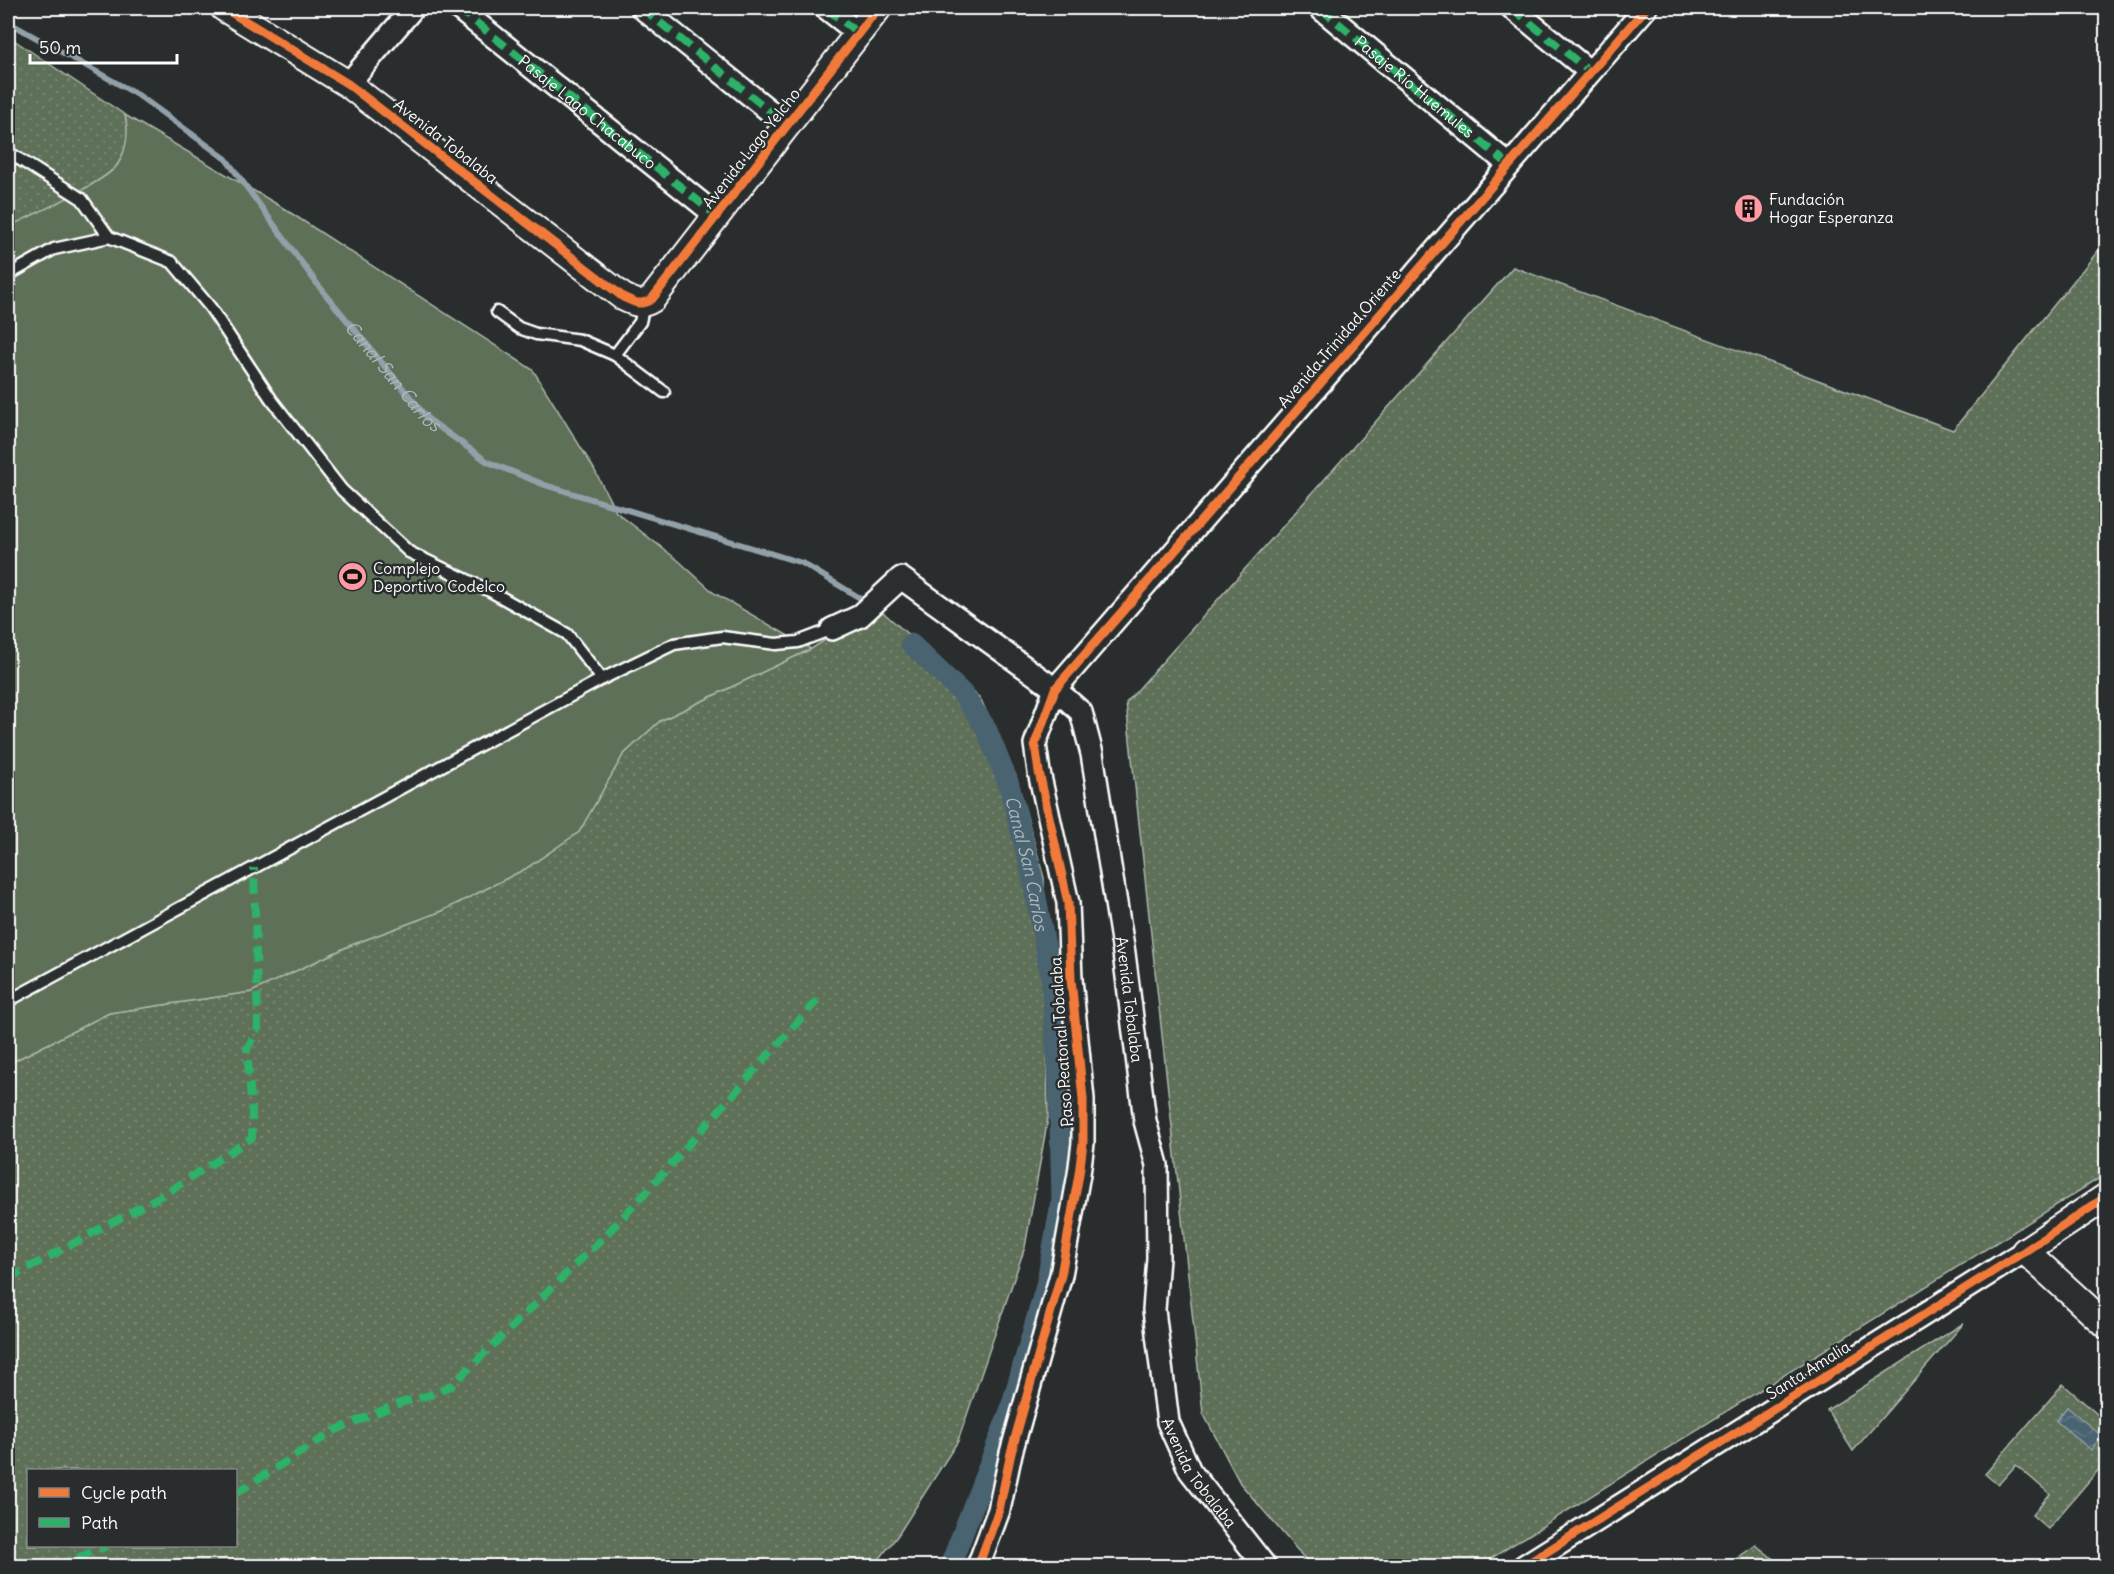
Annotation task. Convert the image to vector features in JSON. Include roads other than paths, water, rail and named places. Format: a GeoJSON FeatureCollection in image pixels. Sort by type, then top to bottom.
{"type":"FeatureCollection","features":[{"type":"Feature","properties":{"kind":"street","name":"Avenida Tobalaba"},"geometry":{"type":"LineString","coordinates":[[224,8],[348,84],[624,297],[634,303],[645,303]]}},
{"type":"Feature","properties":{"kind":"street"},"geometry":{"type":"LineString","coordinates":[[348,84],[413,8]]}},
{"type":"Feature","properties":{"kind":"street","name":"Pasaje Lago Chacabuco"},"geometry":{"type":"LineString","coordinates":[[458,8],[717,216]]}},
{"type":"Feature","properties":{"kind":"street"},"geometry":{"type":"LineString","coordinates":[[642,8],[787,125]]}},
{"type":"Feature","properties":{"kind":"street"},"geometry":{"type":"LineString","coordinates":[[826,8],[858,33]]}},
{"type":"Feature","properties":{"kind":"street","name":"Avenida Lago Yelcho"},"geometry":{"type":"LineString","coordinates":[[645,303],[652,298],[717,216],[878,8]]}},
{"type":"Feature","properties":{"kind":"street","name":"Pasaje Río Huemules"},"geometry":{"type":"LineString","coordinates":[[1320,8],[1509,165]]}},
{"type":"Feature","properties":{"kind":"street"},"geometry":{"type":"LineString","coordinates":[[1512,8],[1590,72]]}},
{"type":"Feature","properties":{"kind":"street","name":"Avenida Trinidad Oriente"},"geometry":{"type":"LineString","coordinates":[[1055,688],[1646,8]]}},
{"type":"Feature","properties":{"kind":"street","name":"Avenida Tobalaba"},"geometry":{"type":"LineString","coordinates":[[832,629],[860,616],[901,578],[1055,688],[1081,712],[1092,754],[1124,953],[1145,1121],[1157,1165],[1158,1258],[1154,1310],[1168,1422],[1190,1471],[1265,1566]]}},
{"type":"Feature","properties":{"kind":"street","name":"Paso Peatonal Tobalaba"},"geometry":{"type":"LineString","coordinates":[[978,1566],[999,1510],[1011,1453],[1060,1275],[1083,1143],[1083,1099],[1071,979],[1068,903],[1035,744],[1055,688]]}},
{"type":"Feature","properties":{"kind":"street","name":"Santa Amalia"},"geometry":{"type":"LineString","coordinates":[[1524,1566],[2025,1251],[2106,1197]]}},
{"type":"Feature","properties":{"kind":"street"},"geometry":{"type":"LineString","coordinates":[[2025,1251],[2106,1325]]}},
{"type":"Feature","properties":{"kind":"lane"},"geometry":{"type":"LineString","coordinates":[[8,152],[82,199],[109,237],[172,262],[210,308],[271,399],[342,490],[409,552],[490,591],[567,634],[602,680]]}},
{"type":"Feature","properties":{"kind":"lane"},"geometry":{"type":"LineString","coordinates":[[8,275],[54,249],[109,237]]}},
{"type":"Feature","properties":{"kind":"lane"},"geometry":{"type":"LineString","coordinates":[[615,356],[640,322],[645,303]]}},
{"type":"Feature","properties":{"kind":"lane"},"geometry":{"type":"LineString","coordinates":[[497,312],[519,327],[536,334],[580,340],[615,356],[664,392]]}},
{"type":"Feature","properties":{"kind":"lane"},"geometry":{"type":"LineString","coordinates":[[8,1001],[602,680],[674,644],[722,638],[776,644],[798,642],[832,629]]}},
{"type":"Feature","properties":{"kind":"water"},"geometry":{"type":"Polygon","coordinates":[[[2067,1407],[2102,1436],[2091,1450],[2056,1421],[2067,1407]]]}},
{"type":"Feature","properties":{"kind":"waterway","name":"Canal San Carlos"},"geometry":{"type":"LineString","coordinates":[[8,22],[138,95],[226,159],[318,285],[428,419],[488,462],[545,485],[802,563],[865,601]]}},
{"type":"Feature","properties":{"kind":"waterway","name":"Canal San Carlos"},"geometry":{"type":"LineString","coordinates":[[911,644],[962,693],[986,728],[1009,785],[1031,871],[1051,977],[1059,1086],[1062,1199],[1046,1286],[1010,1411],[950,1566]]}},
{"type":"Feature","properties":{"kind":"place","name":"Fundación Hogar Esperanza"},"geometry":{"type":"Point","coordinates":[1748,208]}},
{"type":"Feature","properties":{"kind":"place","name":"Complejo Deportivo Codelco"},"geometry":{"type":"Point","coordinates":[352,577]}}]}
